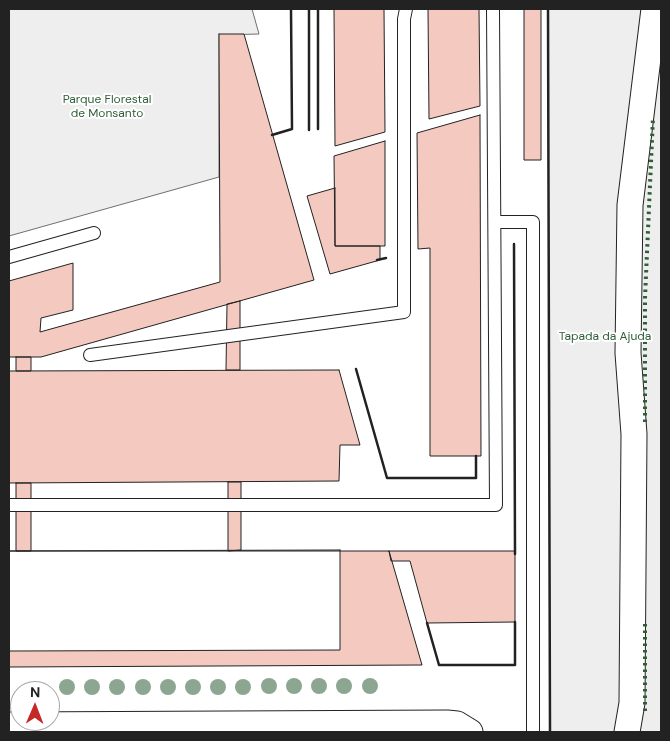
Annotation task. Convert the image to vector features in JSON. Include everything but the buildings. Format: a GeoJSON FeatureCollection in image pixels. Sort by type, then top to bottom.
{"type":"FeatureCollection","features":[{"type":"Feature","properties":{"kind":"street"},"geometry":{"type":"LineString","coordinates":[[627,732],[632,703],[634,444],[628,353],[630,205],[654,9]]}},
{"type":"Feature","properties":{"kind":"street"},"geometry":{"type":"LineString","coordinates":[[9,725],[446,723],[457,724],[470,732]]}},
{"type":"Feature","properties":{"kind":"lane"},"geometry":{"type":"LineString","coordinates":[[9,505],[496,505],[493,9]]}},
{"type":"Feature","properties":{"kind":"lane"},"geometry":{"type":"LineString","coordinates":[[90,355],[404,312],[404,12]]}},
{"type":"Feature","properties":{"kind":"lane"},"geometry":{"type":"LineString","coordinates":[[495,222],[533,222],[533,732]]}},
{"type":"Feature","properties":{"kind":"lane"},"geometry":{"type":"LineString","coordinates":[[9,257],[94,233]]}},
{"type":"Feature","properties":{"kind":"green space","name":"Parque Florestal de Monsanto"},"geometry":{"type":"Polygon","coordinates":[[[9,9],[252,9],[259,34],[219,35],[219,177],[9,236],[9,9]]]}},
{"type":"Feature","properties":{"kind":"green space","name":"Tapada da Ajuda"},"geometry":{"type":"Polygon","coordinates":[[[548,9],[661,9],[661,732],[550,732],[548,9]]]}},
{"type":"Feature","properties":{"kind":"hedge"},"geometry":{"type":"LineString","coordinates":[[645,422],[645,298],[653,117]]}},
{"type":"Feature","properties":{"kind":"hedge"},"geometry":{"type":"LineString","coordinates":[[645,624],[645,711]]}},
{"type":"Feature","properties":{"kind":"wall"},"geometry":{"type":"LineString","coordinates":[[272,135],[292,129],[291,9]]}},
{"type":"Feature","properties":{"kind":"wall"},"geometry":{"type":"LineString","coordinates":[[309,9],[309,130]]}},
{"type":"Feature","properties":{"kind":"wall"},"geometry":{"type":"LineString","coordinates":[[318,9],[318,129]]}},
{"type":"Feature","properties":{"kind":"wall"},"geometry":{"type":"LineString","coordinates":[[548,9],[550,732]]}},
{"type":"Feature","properties":{"kind":"wall"},"geometry":{"type":"LineString","coordinates":[[514,244],[515,554]]}},
{"type":"Feature","properties":{"kind":"wall"},"geometry":{"type":"LineString","coordinates":[[377,260],[386,258]]}},
{"type":"Feature","properties":{"kind":"wall"},"geometry":{"type":"LineString","coordinates":[[356,369],[387,478],[476,478],[476,456]]}},
{"type":"Feature","properties":{"kind":"wall"},"geometry":{"type":"LineString","coordinates":[[427,623],[439,665],[515,665],[515,622]]}}]}
